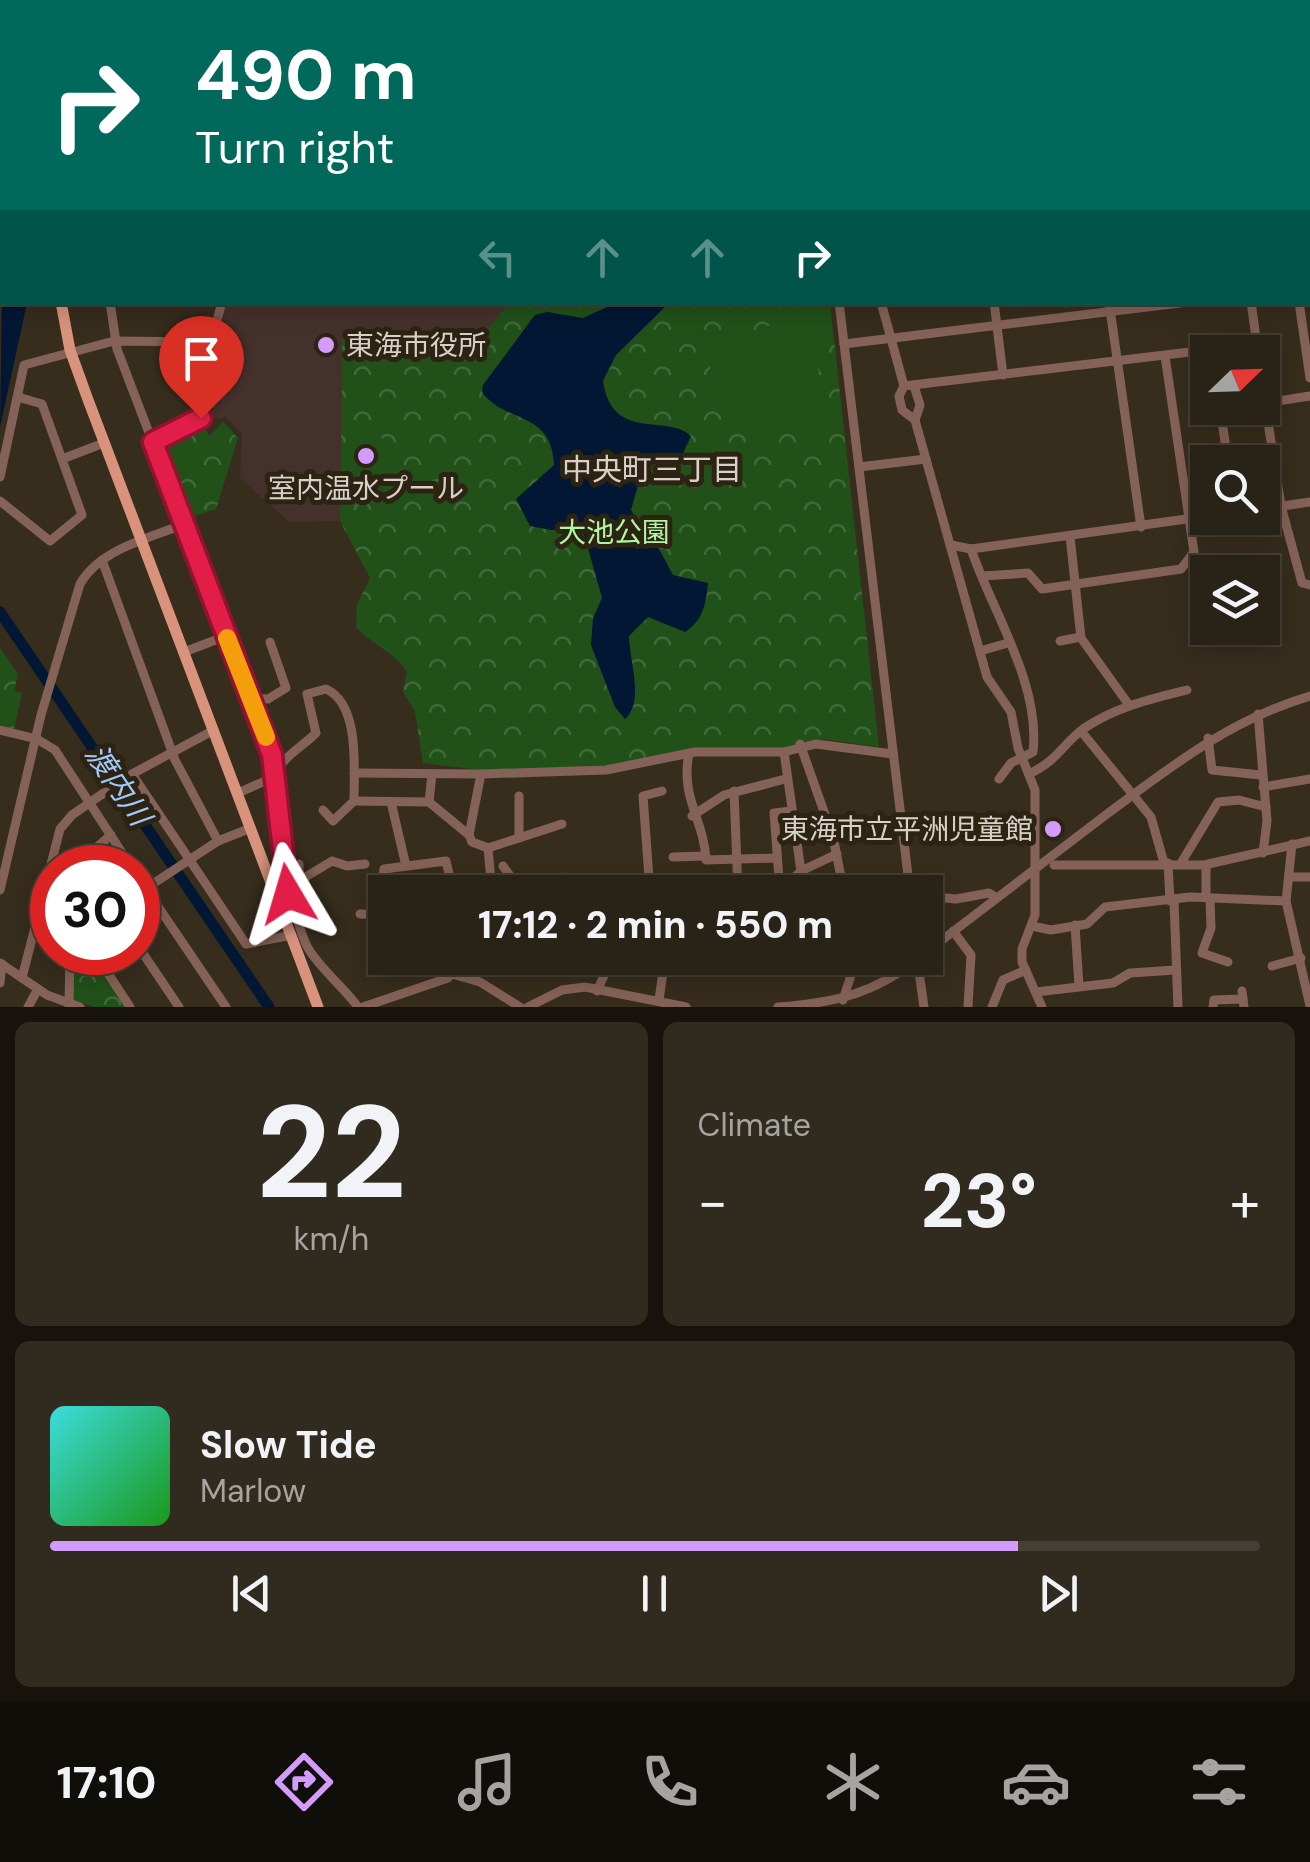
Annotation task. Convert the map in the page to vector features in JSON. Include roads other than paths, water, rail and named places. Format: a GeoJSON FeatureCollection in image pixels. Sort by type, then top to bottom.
{"type":"FeatureCollection","features":[{"type":"Feature","properties":{"kind":"main road"},"geometry":{"type":"LineString","coordinates":[[62,305],[70,350],[318,1007]]}},
{"type":"Feature","properties":{"kind":"street"},"geometry":{"type":"LineString","coordinates":[[110,305],[114,341],[272,755],[287,888],[308,948],[361,1007],[449,975]]}},
{"type":"Feature","properties":{"kind":"street"},"geometry":{"type":"LineString","coordinates":[[153,442],[201,418],[211,342],[221,305]]}},
{"type":"Feature","properties":{"kind":"street"},"geometry":{"type":"LineString","coordinates":[[840,305],[908,875]]}},
{"type":"Feature","properties":{"kind":"street"},"geometry":{"type":"LineString","coordinates":[[882,305],[909,386],[920,404],[915,420],[990,684],[1011,712],[1035,794],[1036,892],[1032,926],[1022,950],[1042,1007]]}},
{"type":"Feature","properties":{"kind":"street"},"geometry":{"type":"LineString","coordinates":[[994,305],[1004,375]]}},
{"type":"Feature","properties":{"kind":"street"},"geometry":{"type":"LineString","coordinates":[[844,344],[1141,305]]}},
{"type":"Feature","properties":{"kind":"street"},"geometry":{"type":"LineString","coordinates":[[1250,305],[1255,335]]}},
{"type":"Feature","properties":{"kind":"street"},"geometry":{"type":"LineString","coordinates":[[1299,305],[1310,378]]}},
{"type":"Feature","properties":{"kind":"street"},"geometry":{"type":"LineString","coordinates":[[1110,307],[1141,527]]}},
{"type":"Feature","properties":{"kind":"street"},"geometry":{"type":"LineString","coordinates":[[0,477],[24,364],[114,341],[211,342]]}},
{"type":"Feature","properties":{"kind":"street"},"geometry":{"type":"LineString","coordinates":[[915,420],[902,410],[898,396],[909,386],[1190,353]]}},
{"type":"Feature","properties":{"kind":"street"},"geometry":{"type":"LineString","coordinates":[[950,545],[971,548],[1190,518],[1165,356]]}},
{"type":"Feature","properties":{"kind":"street"},"geometry":{"type":"LineString","coordinates":[[1280,401],[1310,396]]}},
{"type":"Feature","properties":{"kind":"street"},"geometry":{"type":"LineString","coordinates":[[0,501],[50,541],[82,514],[42,404],[18,398]]}},
{"type":"Feature","properties":{"kind":"street"},"geometry":{"type":"LineString","coordinates":[[62,459],[104,443]]}},
{"type":"Feature","properties":{"kind":"street"},"geometry":{"type":"LineString","coordinates":[[859,467],[926,459]]}},
{"type":"Feature","properties":{"kind":"street"},"geometry":{"type":"LineString","coordinates":[[1310,502],[1280,506],[1302,583],[1310,585]]}},
{"type":"Feature","properties":{"kind":"street"},"geometry":{"type":"LineString","coordinates":[[0,890],[45,702],[80,584],[90,568],[102,560],[184,524]]}},
{"type":"Feature","properties":{"kind":"street"},"geometry":{"type":"LineString","coordinates":[[983,576],[1028,574],[1042,589],[1181,569],[1194,552],[1192,535]]}},
{"type":"Feature","properties":{"kind":"street"},"geometry":{"type":"LineString","coordinates":[[1070,536],[1080,637],[1128,705]]}},
{"type":"Feature","properties":{"kind":"street"},"geometry":{"type":"LineString","coordinates":[[971,548],[1027,697],[1032,726],[1034,748],[1011,763],[999,779]]}},
{"type":"Feature","properties":{"kind":"street"},"geometry":{"type":"LineString","coordinates":[[102,560],[172,750],[218,841]]}},
{"type":"Feature","properties":{"kind":"street"},"geometry":{"type":"LineString","coordinates":[[184,652],[226,636]]}},
{"type":"Feature","properties":{"kind":"street"},"geometry":{"type":"LineString","coordinates":[[1060,642],[1080,637]]}},
{"type":"Feature","properties":{"kind":"street"},"geometry":{"type":"LineString","coordinates":[[251,698],[268,699],[286,688],[270,642]]}},
{"type":"Feature","properties":{"kind":"street"},"geometry":{"type":"LineString","coordinates":[[980,651],[1008,643]]}},
{"type":"Feature","properties":{"kind":"street"},"geometry":{"type":"LineString","coordinates":[[238,793],[274,777],[288,755],[316,732],[306,698],[315,689],[326,689],[343,702],[354,772],[354,801],[333,822],[323,810]]}},
{"type":"Feature","properties":{"kind":"street"},"geometry":{"type":"LineString","coordinates":[[1029,774],[1050,765],[1080,731],[1128,705],[1188,690]]}},
{"type":"Feature","properties":{"kind":"street"},"geometry":{"type":"LineString","coordinates":[[943,939],[994,896],[1208,738],[1258,714],[1310,696]]}},
{"type":"Feature","properties":{"kind":"street"},"geometry":{"type":"LineString","coordinates":[[1258,714],[1266,806],[1263,854]]}},
{"type":"Feature","properties":{"kind":"street"},"geometry":{"type":"LineString","coordinates":[[0,730],[36,739],[54,750],[117,845]]}},
{"type":"Feature","properties":{"kind":"street"},"geometry":{"type":"LineString","coordinates":[[214,730],[132,774],[246,944],[292,935]]}},
{"type":"Feature","properties":{"kind":"street"},"geometry":{"type":"LineString","coordinates":[[1080,731],[1151,817],[1166,863],[1172,901],[1178,1007]]}},
{"type":"Feature","properties":{"kind":"street"},"geometry":{"type":"LineString","coordinates":[[1208,738],[1212,770],[1262,775]]}},
{"type":"Feature","properties":{"kind":"street"},"geometry":{"type":"LineString","coordinates":[[354,772],[481,774],[606,770],[690,753],[784,752],[800,744],[893,754]]}},
{"type":"Feature","properties":{"kind":"street"},"geometry":{"type":"LineString","coordinates":[[800,744],[841,875]]}},
{"type":"Feature","properties":{"kind":"street"},"geometry":{"type":"LineString","coordinates":[[784,752],[801,871]]}},
{"type":"Feature","properties":{"kind":"street"},"geometry":{"type":"LineString","coordinates":[[690,753],[686,789],[706,856]]}},
{"type":"Feature","properties":{"kind":"street"},"geometry":{"type":"LineString","coordinates":[[430,802],[432,774]]}},
{"type":"Feature","properties":{"kind":"street"},"geometry":{"type":"LineString","coordinates":[[469,835],[481,774]]}},
{"type":"Feature","properties":{"kind":"street"},"geometry":{"type":"LineString","coordinates":[[692,816],[734,791],[785,779]]}},
{"type":"Feature","properties":{"kind":"street"},"geometry":{"type":"LineString","coordinates":[[1263,787],[1310,779]]}},
{"type":"Feature","properties":{"kind":"street"},"geometry":{"type":"LineString","coordinates":[[22,978],[55,841],[65,821],[108,790]]}},
{"type":"Feature","properties":{"kind":"street"},"geometry":{"type":"LineString","coordinates":[[734,791],[737,875]]}},
{"type":"Feature","properties":{"kind":"street"},"geometry":{"type":"LineString","coordinates":[[648,875],[642,830],[643,796],[662,792]]}},
{"type":"Feature","properties":{"kind":"street"},"geometry":{"type":"LineString","coordinates":[[519,796],[519,838]]}},
{"type":"Feature","properties":{"kind":"street"},"geometry":{"type":"LineString","coordinates":[[1181,863],[1218,802],[1239,800],[1266,806]]}},
{"type":"Feature","properties":{"kind":"street"},"geometry":{"type":"LineString","coordinates":[[354,801],[430,802],[472,842],[488,848],[562,824]]}},
{"type":"Feature","properties":{"kind":"street"},"geometry":{"type":"LineString","coordinates":[[390,802],[406,866]]}},
{"type":"Feature","properties":{"kind":"street"},"geometry":{"type":"LineString","coordinates":[[781,875],[774,813],[792,810]]}},
{"type":"Feature","properties":{"kind":"street"},"geometry":{"type":"LineString","coordinates":[[160,880],[218,841],[251,828]]}},
{"type":"Feature","properties":{"kind":"street"},"geometry":{"type":"LineString","coordinates":[[99,845],[111,835]]}},
{"type":"Feature","properties":{"kind":"street"},"geometry":{"type":"LineString","coordinates":[[1054,864],[1206,865],[1310,842]]}},
{"type":"Feature","properties":{"kind":"street"},"geometry":{"type":"LineString","coordinates":[[1292,844],[1286,901],[1310,1006]]}},
{"type":"Feature","properties":{"kind":"street"},"geometry":{"type":"LineString","coordinates":[[488,848],[490,875]]}},
{"type":"Feature","properties":{"kind":"street"},"geometry":{"type":"LineString","coordinates":[[797,875],[837,854]]}},
{"type":"Feature","properties":{"kind":"street"},"geometry":{"type":"LineString","coordinates":[[673,857],[706,856],[716,863],[778,858]]}},
{"type":"Feature","properties":{"kind":"street"},"geometry":{"type":"LineString","coordinates":[[287,888],[332,861],[349,866],[365,864]]}},
{"type":"Feature","properties":{"kind":"street"},"geometry":{"type":"LineString","coordinates":[[382,875],[382,871],[406,866],[448,862],[450,875]]}},
{"type":"Feature","properties":{"kind":"street"},"geometry":{"type":"LineString","coordinates":[[298,864],[299,882]]}},
{"type":"Feature","properties":{"kind":"street"},"geometry":{"type":"LineString","coordinates":[[1206,865],[1211,928],[1202,954],[1228,962]]}},
{"type":"Feature","properties":{"kind":"street"},"geometry":{"type":"LineString","coordinates":[[503,866],[508,875]]}},
{"type":"Feature","properties":{"kind":"street"},"geometry":{"type":"LineString","coordinates":[[1290,877],[1310,878]]}},
{"type":"Feature","properties":{"kind":"street"},"geometry":{"type":"LineString","coordinates":[[943,896],[994,896]]}},
{"type":"Feature","properties":{"kind":"street"},"geometry":{"type":"LineString","coordinates":[[1032,926],[1051,930],[1076,926],[1094,920],[1105,907],[1208,897],[1286,901]]}},
{"type":"Feature","properties":{"kind":"street"},"geometry":{"type":"LineString","coordinates":[[160,910],[226,1007]]}},
{"type":"Feature","properties":{"kind":"street"},"geometry":{"type":"LineString","coordinates":[[360,914],[368,914]]}},
{"type":"Feature","properties":{"kind":"street"},"geometry":{"type":"LineString","coordinates":[[1076,926],[1078,986]]}},
{"type":"Feature","properties":{"kind":"street"},"geometry":{"type":"LineString","coordinates":[[954,931],[972,955],[968,1007]]}},
{"type":"Feature","properties":{"kind":"street"},"geometry":{"type":"LineString","coordinates":[[1272,966],[1301,958]]}},
{"type":"Feature","properties":{"kind":"street"},"geometry":{"type":"LineString","coordinates":[[1,963],[73,1006]]}},
{"type":"Feature","properties":{"kind":"street"},"geometry":{"type":"LineString","coordinates":[[0,983],[1,963]]}},
{"type":"Feature","properties":{"kind":"street"},"geometry":{"type":"LineString","coordinates":[[992,1007],[1003,980],[1026,970]]}},
{"type":"Feature","properties":{"kind":"street"},"geometry":{"type":"LineString","coordinates":[[1036,992],[1113,983],[1130,973],[1176,970]]}},
{"type":"Feature","properties":{"kind":"street"},"geometry":{"type":"LineString","coordinates":[[71,975],[73,1006]]}},
{"type":"Feature","properties":{"kind":"street"},"geometry":{"type":"LineString","coordinates":[[109,975],[130,1007]]}},
{"type":"Feature","properties":{"kind":"street"},"geometry":{"type":"LineString","coordinates":[[157,975],[179,1007]]}},
{"type":"Feature","properties":{"kind":"street"},"geometry":{"type":"LineString","coordinates":[[456,975],[473,979],[520,1007]]}},
{"type":"Feature","properties":{"kind":"street"},"geometry":{"type":"LineString","coordinates":[[473,979],[476,975]]}},
{"type":"Feature","properties":{"kind":"street"},"geometry":{"type":"LineString","coordinates":[[598,991],[605,975]]}},
{"type":"Feature","properties":{"kind":"street"},"geometry":{"type":"LineString","coordinates":[[659,1000],[663,975]]}},
{"type":"Feature","properties":{"kind":"street"},"geometry":{"type":"LineString","coordinates":[[842,1004],[852,975]]}},
{"type":"Feature","properties":{"kind":"street"},"geometry":{"type":"LineString","coordinates":[[781,1007],[842,1004],[896,975]]}},
{"type":"Feature","properties":{"kind":"street"},"geometry":{"type":"LineString","coordinates":[[920,975],[924,1007]]}},
{"type":"Feature","properties":{"kind":"street"},"geometry":{"type":"LineString","coordinates":[[528,1007],[562,990],[585,987],[686,1007]]}},
{"type":"Feature","properties":{"kind":"street"},"geometry":{"type":"LineString","coordinates":[[28,1007],[38,988]]}},
{"type":"Feature","properties":{"kind":"street"},"geometry":{"type":"LineString","coordinates":[[1212,1007],[1214,1000],[1243,999]]}},
{"type":"Feature","properties":{"kind":"water"},"geometry":{"type":"Polygon","coordinates":[[[2,305],[27,305],[0,427],[2,305]]]}},
{"type":"Feature","properties":{"kind":"water"},"geometry":{"type":"Polygon","coordinates":[[[612,305],[667,305],[616,355],[603,381],[608,400],[628,420],[668,426],[691,436],[683,453],[655,458],[635,472],[638,485],[631,510],[642,528],[648,528],[673,575],[708,583],[705,604],[691,628],[685,632],[648,617],[629,636],[635,692],[631,712],[625,719],[615,707],[591,645],[593,618],[602,598],[582,527],[551,530],[530,526],[516,499],[554,465],[551,447],[536,426],[503,409],[482,392],[483,385],[535,315],[547,312],[583,318],[612,305]]]}},
{"type":"Feature","properties":{"kind":"waterway","name":"渡内川"},"geometry":{"type":"LineString","coordinates":[[0,612],[269,1007]]}},
{"type":"Feature","properties":{"kind":"place","name":"東海市役所"},"geometry":{"type":"Point","coordinates":[326,345]}},
{"type":"Feature","properties":{"kind":"place","name":"室内温水プール"},"geometry":{"type":"Point","coordinates":[366,456]}},
{"type":"Feature","properties":{"kind":"place","name":"東海市立平洲児童館"},"geometry":{"type":"Point","coordinates":[1053,829]}},
{"type":"Feature","properties":{"kind":"district","name":"中央町三丁目"},"geometry":{"type":"Point","coordinates":[652,470]}},
{"type":"Feature","properties":{"kind":"park label","name":"大池公園"},"geometry":{"type":"Point","coordinates":[614,532]}}]}
